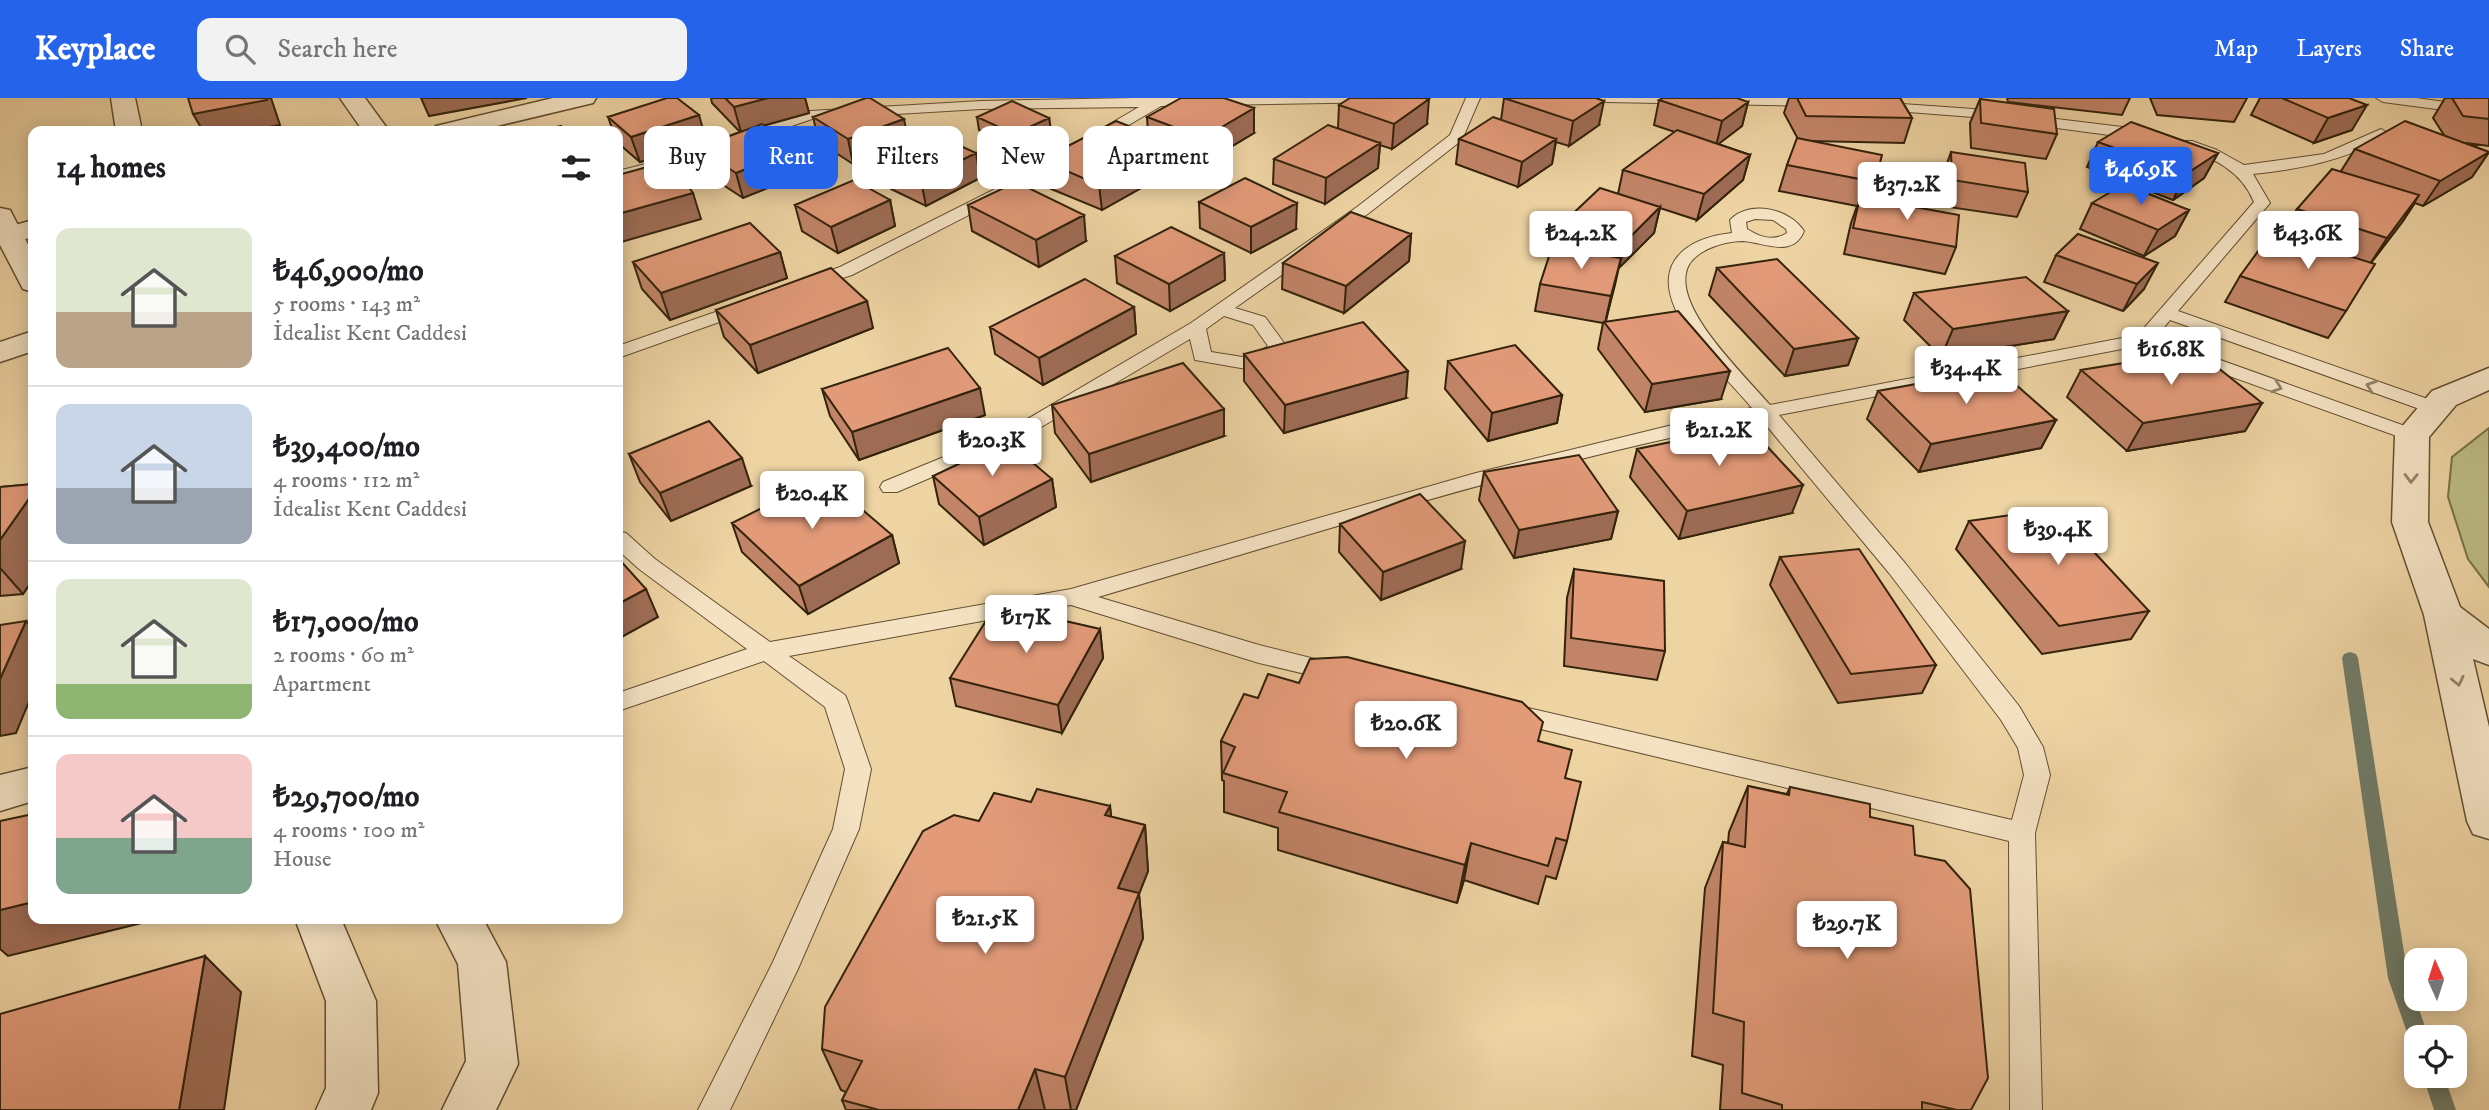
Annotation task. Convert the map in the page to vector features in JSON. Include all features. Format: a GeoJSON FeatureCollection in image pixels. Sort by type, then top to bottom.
{"type":"FeatureCollection","features":[{"type":"Feature","properties":{"kind":"street"},"geometry":{"type":"LineString","coordinates":[[123,98],[128,126]]}},
{"type":"Feature","properties":{"kind":"street"},"geometry":{"type":"LineString","coordinates":[[352,98],[372,126]]}},
{"type":"Feature","properties":{"kind":"street"},"geometry":{"type":"LineString","coordinates":[[466,126],[584,98]]}},
{"type":"Feature","properties":{"kind":"street"},"geometry":{"type":"LineString","coordinates":[[15,226],[28,267]]}},
{"type":"Feature","properties":{"kind":"street"},"geometry":{"type":"LineString","coordinates":[[0,353],[28,342]]}},
{"type":"Feature","properties":{"kind":"street"},"geometry":{"type":"LineString","coordinates":[[2489,378],[2440,403],[2412,435],[2410,522],[2443,615],[2489,821]]}},
{"type":"Feature","properties":{"kind":"street"},"geometry":{"type":"LineString","coordinates":[[2440,403],[2489,397]]}},
{"type":"Feature","properties":{"kind":"street"},"geometry":{"type":"LineString","coordinates":[[2443,615],[2489,649]]}},
{"type":"Feature","properties":{"kind":"street"},"geometry":{"type":"LineString","coordinates":[[0,793],[28,785]]}},
{"type":"Feature","properties":{"kind":"street"},"geometry":{"type":"LineString","coordinates":[[320,924],[351,1001],[352,1093],[342,1110]]}},
{"type":"Feature","properties":{"kind":"street"},"geometry":{"type":"LineString","coordinates":[[461,924],[482,962],[492,1064],[468,1110]]}},
{"type":"Feature","properties":{"kind":"lane"},"geometry":{"type":"LineString","coordinates":[[623,175],[686,158],[810,115],[982,105],[1388,98]]}},
{"type":"Feature","properties":{"kind":"lane"},"geometry":{"type":"LineString","coordinates":[[890,487],[1014,435],[1197,327],[1363,210],[1457,137],[1473,98]]}},
{"type":"Feature","properties":{"kind":"lane"},"geometry":{"type":"LineString","coordinates":[[1606,98],[1835,103]]}},
{"type":"Feature","properties":{"kind":"lane"},"geometry":{"type":"LineString","coordinates":[[2386,98],[2489,111]]}},
{"type":"Feature","properties":{"kind":"lane"},"geometry":{"type":"LineString","coordinates":[[795,289],[846,271],[1023,181],[1159,102]]}},
{"type":"Feature","properties":{"kind":"lane"},"geometry":{"type":"LineString","coordinates":[[1862,105],[1973,113],[2167,139],[2223,159],[2242,170],[2257,185],[2262,203],[2144,339]]}},
{"type":"Feature","properties":{"kind":"lane"},"geometry":{"type":"LineString","coordinates":[[2242,170],[2312,163],[2334,158],[2381,135]]}},
{"type":"Feature","properties":{"kind":"lane"},"geometry":{"type":"LineString","coordinates":[[1746,236],[1714,241],[1689,252],[1678,266],[1674,282],[1677,300],[1687,318],[1897,568],[2010,713],[2030,747],[2037,775],[2022,833],[2026,1110]]}},
{"type":"Feature","properties":{"kind":"lane"},"geometry":{"type":"LineString","coordinates":[[623,350],[757,303]]}},
{"type":"Feature","properties":{"kind":"lane"},"geometry":{"type":"LineString","coordinates":[[1197,327],[1202,356],[1252,364],[1278,347],[1259,321],[1221,310]]}},
{"type":"Feature","properties":{"kind":"lane"},"geometry":{"type":"LineString","coordinates":[[2166,313],[2440,403]]}},
{"type":"Feature","properties":{"kind":"lane"},"geometry":{"type":"LineString","coordinates":[[623,700],[768,652],[1071,597],[1476,480],[1701,424],[2144,339],[2412,435]]}},
{"type":"Feature","properties":{"kind":"lane"},"geometry":{"type":"LineString","coordinates":[[623,542],[647,564],[836,702],[858,769],[846,829],[783,971],[714,1110]]}},
{"type":"Feature","properties":{"kind":"lane"},"geometry":{"type":"LineString","coordinates":[[1071,597],[1259,654],[1355,677]]}},
{"type":"Feature","properties":{"kind":"lane"},"geometry":{"type":"LineString","coordinates":[[1491,709],[2022,833]]}},
{"type":"Feature","properties":{"kind":"shaded area"},"geometry":{"type":"Polygon","coordinates":[[[2489,428],[2489,587],[2468,559],[2448,497],[2452,457],[2489,428]]]}},
{"type":"Feature","properties":{"kind":"building"},"geometry":{"type":"Polygon","coordinates":[[[188,98],[266,98],[267,100],[193,114],[188,98]]]}},
{"type":"Feature","properties":{"kind":"building"},"geometry":{"type":"Polygon","coordinates":[[[667,98],[677,98],[699,115],[665,126],[644,126],[644,133],[631,137],[623,130],[623,126],[618,126],[608,117],[667,98]]]}},
{"type":"Feature","properties":{"kind":"building"},"geometry":{"type":"Polygon","coordinates":[[[725,98],[768,98],[734,107],[725,98]]]}},
{"type":"Feature","properties":{"kind":"building"},"geometry":{"type":"Polygon","coordinates":[[[870,98],[904,119],[884,126],[852,126],[852,138],[848,139],[838,133],[838,126],[827,126],[813,117],[870,98]]]}},
{"type":"Feature","properties":{"kind":"building"},"geometry":{"type":"Polygon","coordinates":[[[1181,98],[1224,98],[1254,108],[1223,126],[1171,126],[1147,117],[1181,98]]]}},
{"type":"Feature","properties":{"kind":"building"},"geometry":{"type":"Polygon","coordinates":[[[1350,98],[1429,99],[1394,124],[1339,105],[1350,98]]]}},
{"type":"Feature","properties":{"kind":"building"},"geometry":{"type":"Polygon","coordinates":[[[1504,98],[1596,98],[1604,101],[1573,121],[1504,98]]]}},
{"type":"Feature","properties":{"kind":"building"},"geometry":{"type":"Polygon","coordinates":[[[1737,98],[1748,102],[1722,121],[1659,100],[1737,98]]]}},
{"type":"Feature","properties":{"kind":"building"},"geometry":{"type":"Polygon","coordinates":[[[1797,98],[1900,98],[1912,118],[1806,116],[1797,98]]]}},
{"type":"Feature","properties":{"kind":"building"},"geometry":{"type":"Polygon","coordinates":[[[2282,98],[2349,98],[2367,105],[2328,118],[2282,98]]]}},
{"type":"Feature","properties":{"kind":"building"},"geometry":{"type":"Polygon","coordinates":[[[2452,98],[2489,98],[2489,119],[2463,116],[2452,98]]]}},
{"type":"Feature","properties":{"kind":"building"},"geometry":{"type":"Polygon","coordinates":[[[1980,99],[2054,109],[2057,134],[1981,123],[1980,99]]]}},
{"type":"Feature","properties":{"kind":"building"},"geometry":{"type":"Polygon","coordinates":[[[1012,101],[1049,118],[1032,126],[997,126],[977,117],[1012,101]]]}},
{"type":"Feature","properties":{"kind":"building"},"geometry":{"type":"Polygon","coordinates":[[[1493,117],[1556,139],[1522,162],[1459,139],[1493,117]]]}},
{"type":"Feature","properties":{"kind":"building"},"geometry":{"type":"Polygon","coordinates":[[[1116,121],[1129,126],[1106,126],[1116,121]]]}},
{"type":"Feature","properties":{"kind":"building"},"geometry":{"type":"Polygon","coordinates":[[[2405,121],[2489,152],[2440,181],[2355,149],[2405,121]]]}},
{"type":"Feature","properties":{"kind":"building"},"geometry":{"type":"Polygon","coordinates":[[[2131,122],[2218,153],[2186,174],[2098,142],[2131,122]]]}},
{"type":"Feature","properties":{"kind":"building"},"geometry":{"type":"Polygon","coordinates":[[[1328,125],[1380,143],[1326,178],[1274,159],[1328,125]]]}},
{"type":"Feature","properties":{"kind":"building"},"geometry":{"type":"Polygon","coordinates":[[[1677,130],[1750,155],[1704,194],[1623,170],[1677,130]]]}},
{"type":"Feature","properties":{"kind":"building"},"geometry":{"type":"Polygon","coordinates":[[[744,131],[744,170],[736,173],[730,169],[730,136],[744,131]]]}},
{"type":"Feature","properties":{"kind":"building"},"geometry":{"type":"Polygon","coordinates":[[[1083,138],[1083,178],[1069,172],[1069,145],[1083,138]]]}},
{"type":"Feature","properties":{"kind":"building"},"geometry":{"type":"Polygon","coordinates":[[[1797,138],[1882,155],[1875,182],[1787,165],[1797,138]]]}},
{"type":"Feature","properties":{"kind":"building"},"geometry":{"type":"Polygon","coordinates":[[[963,147],[976,153],[963,159],[963,147]]]}},
{"type":"Feature","properties":{"kind":"building"},"geometry":{"type":"Polygon","coordinates":[[[1951,152],[2025,163],[2028,192],[1952,180],[1951,152]]]}},
{"type":"Feature","properties":{"kind":"building"},"geometry":{"type":"Polygon","coordinates":[[[644,168],[644,189],[690,189],[693,193],[623,213],[623,174],[644,168]]]}},
{"type":"Feature","properties":{"kind":"building"},"geometry":{"type":"Polygon","coordinates":[[[2332,169],[2419,195],[2387,238],[2297,209],[2332,169]]]}},
{"type":"Feature","properties":{"kind":"building"},"geometry":{"type":"Polygon","coordinates":[[[1245,178],[1297,203],[1251,227],[1199,202],[1224,189],[1233,189],[1233,184],[1245,178]]]}},
{"type":"Feature","properties":{"kind":"building"},"geometry":{"type":"Polygon","coordinates":[[[852,181],[852,189],[870,189],[890,200],[831,227],[795,205],[852,181]]]}},
{"type":"Feature","properties":{"kind":"building"},"geometry":{"type":"Polygon","coordinates":[[[2124,184],[2189,210],[2158,230],[2092,203],[2124,184]]]}},
{"type":"Feature","properties":{"kind":"building"},"geometry":{"type":"Polygon","coordinates":[[[1600,188],[1660,207],[1625,242],[1564,222],[1600,188]]]}},
{"type":"Feature","properties":{"kind":"building"},"geometry":{"type":"Polygon","coordinates":[[[1001,189],[1030,189],[1084,215],[1036,240],[968,205],[1001,189]]]}},
{"type":"Feature","properties":{"kind":"building"},"geometry":{"type":"Polygon","coordinates":[[[1860,197],[1959,215],[1956,247],[1853,228],[1860,197]]]}},
{"type":"Feature","properties":{"kind":"building"},"geometry":{"type":"Polygon","coordinates":[[[1351,212],[1411,234],[1346,286],[1283,263],[1351,212]]]}},
{"type":"Feature","properties":{"kind":"building"},"geometry":{"type":"Polygon","coordinates":[[[750,223],[780,252],[661,293],[633,262],[750,223]]]}},
{"type":"Feature","properties":{"kind":"building"},"geometry":{"type":"Polygon","coordinates":[[[1171,227],[1224,253],[1169,284],[1115,256],[1171,227]]]}},
{"type":"Feature","properties":{"kind":"building"},"geometry":{"type":"Polygon","coordinates":[[[2272,232],[2375,264],[2346,311],[2240,276],[2272,232]]]}},
{"type":"Feature","properties":{"kind":"building"},"geometry":{"type":"Polygon","coordinates":[[[2078,234],[2158,263],[2137,284],[2056,255],[2078,234]]]}},
{"type":"Feature","properties":{"kind":"building"},"geometry":{"type":"Polygon","coordinates":[[[1552,247],[1621,258],[1611,296],[1540,284],[1552,247]]]}},
{"type":"Feature","properties":{"kind":"building"},"geometry":{"type":"Polygon","coordinates":[[[1777,259],[1858,338],[1794,349],[1717,268],[1777,259]]]}},
{"type":"Feature","properties":{"kind":"building"},"geometry":{"type":"Polygon","coordinates":[[[831,268],[867,301],[750,345],[716,310],[831,268]]]}},
{"type":"Feature","properties":{"kind":"building"},"geometry":{"type":"Polygon","coordinates":[[[2026,277],[2068,311],[1953,329],[1914,293],[2026,277]]]}},
{"type":"Feature","properties":{"kind":"building"},"geometry":{"type":"Polygon","coordinates":[[[1085,279],[1134,307],[1039,358],[990,327],[1085,279]]]}},
{"type":"Feature","properties":{"kind":"building"},"geometry":{"type":"Polygon","coordinates":[[[1678,311],[1730,371],[1652,384],[1604,322],[1678,311]]]}},
{"type":"Feature","properties":{"kind":"building"},"geometry":{"type":"Polygon","coordinates":[[[1363,322],[1408,371],[1285,405],[1244,354],[1363,322]]]}},
{"type":"Feature","properties":{"kind":"building"},"geometry":{"type":"Polygon","coordinates":[[[1515,345],[1562,395],[1492,413],[1448,361],[1515,345]]]}},
{"type":"Feature","properties":{"kind":"building"},"geometry":{"type":"Polygon","coordinates":[[[948,348],[980,388],[852,432],[822,389],[948,348]]]}},
{"type":"Feature","properties":{"kind":"building"},"geometry":{"type":"Polygon","coordinates":[[[2197,351],[2262,403],[2143,423],[2081,370],[2197,351]]]}},
{"type":"Feature","properties":{"kind":"building"},"geometry":{"type":"Polygon","coordinates":[[[1183,363],[1224,409],[1089,454],[1052,405],[1183,363]]]}},
{"type":"Feature","properties":{"kind":"building"},"geometry":{"type":"Polygon","coordinates":[[[1998,369],[2056,420],[1931,444],[1878,391],[1998,369]]]}},
{"type":"Feature","properties":{"kind":"building"},"geometry":{"type":"Polygon","coordinates":[[[709,421],[742,458],[660,493],[629,454],[709,421]]]}},
{"type":"Feature","properties":{"kind":"building"},"geometry":{"type":"Polygon","coordinates":[[[1748,426],[1803,485],[1687,511],[1637,449],[1748,426]]]}},
{"type":"Feature","properties":{"kind":"building"},"geometry":{"type":"Polygon","coordinates":[[[1007,441],[1052,479],[979,517],[933,476],[1007,441]]]}},
{"type":"Feature","properties":{"kind":"building"},"geometry":{"type":"Polygon","coordinates":[[[1579,455],[1618,511],[1519,530],[1484,472],[1579,455]]]}},
{"type":"Feature","properties":{"kind":"building"},"geometry":{"type":"Polygon","coordinates":[[[824,477],[892,535],[799,586],[732,523],[824,477]]]}},
{"type":"Feature","properties":{"kind":"building"},"geometry":{"type":"Polygon","coordinates":[[[28,484],[28,500],[0,540],[0,487],[28,484]]]}},
{"type":"Feature","properties":{"kind":"building"},"geometry":{"type":"Polygon","coordinates":[[[1420,494],[1465,541],[1383,572],[1340,524],[1420,494]]]}},
{"type":"Feature","properties":{"kind":"building"},"geometry":{"type":"Polygon","coordinates":[[[2054,509],[2149,611],[2059,626],[1969,521],[2054,509]]]}},
{"type":"Feature","properties":{"kind":"building"},"geometry":{"type":"Polygon","coordinates":[[[1859,549],[1936,665],[1851,674],[1780,557],[1859,549]]]}},
{"type":"Feature","properties":{"kind":"building"},"geometry":{"type":"Polygon","coordinates":[[[623,564],[646,589],[623,601],[623,564]]]}},
{"type":"Feature","properties":{"kind":"building"},"geometry":{"type":"Polygon","coordinates":[[[1574,569],[1664,581],[1665,651],[1571,638],[1574,569]]]}},
{"type":"Feature","properties":{"kind":"building"},"geometry":{"type":"Polygon","coordinates":[[[996,605],[1100,629],[1058,705],[950,678],[996,605]]]}},
{"type":"Feature","properties":{"kind":"building"},"geometry":{"type":"Polygon","coordinates":[[[26,621],[0,679],[0,625],[26,621]]]}},
{"type":"Feature","properties":{"kind":"building"},"geometry":{"type":"Polygon","coordinates":[[[1347,657],[1522,702],[1543,722],[1538,741],[1572,750],[1565,778],[1581,782],[1567,841],[1556,838],[1548,866],[1471,843],[1465,865],[1279,812],[1287,792],[1223,773],[1235,747],[1221,741],[1244,694],[1258,698],[1268,674],[1299,683],[1310,659],[1347,657]]]}},
{"type":"Feature","properties":{"kind":"building"},"geometry":{"type":"Polygon","coordinates":[[[1748,786],[1789,795],[1790,787],[1870,804],[1870,817],[1913,826],[1915,855],[1945,861],[1970,889],[1988,1078],[1971,1110],[1957,1110],[1922,1102],[1922,1110],[1782,1110],[1782,1105],[1742,1093],[1744,1022],[1713,1013],[1723,842],[1745,847],[1748,786]]]}},
{"type":"Feature","properties":{"kind":"building"},"geometry":{"type":"Polygon","coordinates":[[[1037,789],[1110,806],[1105,815],[1145,825],[1118,888],[1139,893],[1065,1077],[1035,1069],[1018,1110],[879,1110],[842,1100],[862,1061],[822,1049],[825,1007],[923,831],[954,815],[979,821],[994,793],[1031,802],[1037,789]]]}},
{"type":"Feature","properties":{"kind":"building"},"geometry":{"type":"Polygon","coordinates":[[[28,815],[28,903],[0,910],[0,821],[28,815]]]}},
{"type":"Feature","properties":{"kind":"building"},"geometry":{"type":"Polygon","coordinates":[[[205,956],[179,1110],[0,1110],[0,1014],[205,956]]]}},
{"type":"Feature","properties":{"kind":"waterway"},"geometry":{"type":"LineString","coordinates":[[2350,658],[2398,978],[2414,1025]]}},
{"type":"Feature","properties":{"kind":"waterway"},"geometry":{"type":"LineString","coordinates":[[2437,1088],[2445,1110]]}}]}
